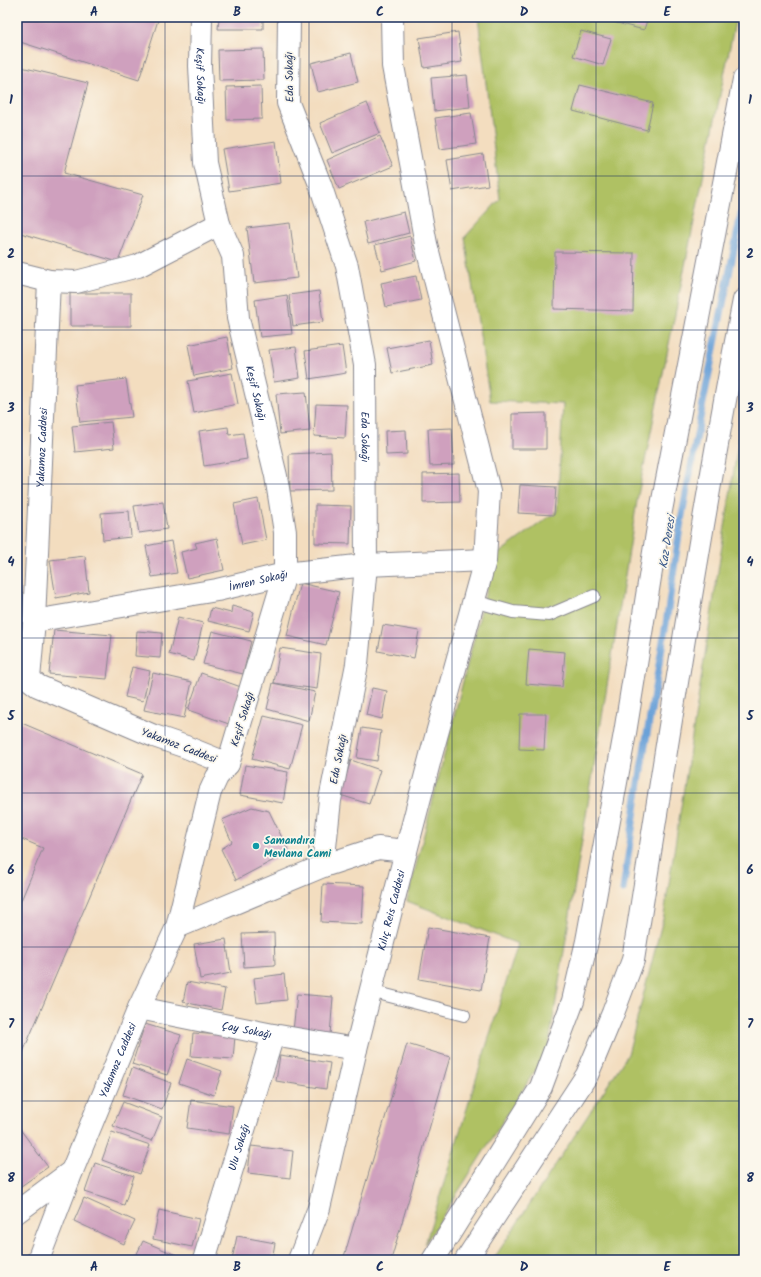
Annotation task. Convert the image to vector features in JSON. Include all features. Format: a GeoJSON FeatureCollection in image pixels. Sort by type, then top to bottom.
{"type":"FeatureCollection","features":[{"type":"Feature","properties":{"kind":"street","name":"Keşif Sokağı"},"geometry":{"type":"LineString","coordinates":[[201,17],[200,66],[205,163],[219,224],[233,256],[238,318],[276,476],[285,532],[285,574],[228,764]]}},
{"type":"Feature","properties":{"kind":"street","name":"Eda Sokağı"},"geometry":{"type":"LineString","coordinates":[[289,17],[288,103],[320,184],[347,266],[364,365],[366,565],[357,664],[330,800],[323,866]]}},
{"type":"Feature","properties":{"kind":"street","name":"Kılıç Reis Caddesi"},"geometry":{"type":"LineString","coordinates":[[299,1260],[319,1208],[370,991],[431,755],[485,560],[489,491],[426,244],[393,66],[392,17]]}},
{"type":"Feature","properties":{"kind":"street"},"geometry":{"type":"LineString","coordinates":[[433,1260],[541,1087],[573,1001],[587,941],[624,733],[658,522],[744,79]]}},
{"type":"Feature","properties":{"kind":"street"},"geometry":{"type":"LineString","coordinates":[[17,273],[49,282],[76,282],[138,266],[219,224]]}},
{"type":"Feature","properties":{"kind":"street","name":"Yakamoz Caddesi"},"geometry":{"type":"LineString","coordinates":[[38,1260],[138,1008],[177,927],[210,792],[218,777],[228,764],[154,736],[38,686],[29,679],[34,621],[49,282]]}},
{"type":"Feature","properties":{"kind":"street"},"geometry":{"type":"LineString","coordinates":[[466,1260],[587,1075],[633,960],[706,508],[744,300]]}},
{"type":"Feature","properties":{"kind":"street","name":"İmren Sokağı"},"geometry":{"type":"LineString","coordinates":[[34,621],[218,590],[285,574],[366,565],[485,560]]}},
{"type":"Feature","properties":{"kind":"street"},"geometry":{"type":"LineString","coordinates":[[177,927],[323,866],[378,848],[406,851]]}},
{"type":"Feature","properties":{"kind":"street","name":"Çay Sokağı"},"geometry":{"type":"LineString","coordinates":[[138,1008],[273,1035],[356,1048]]}},
{"type":"Feature","properties":{"kind":"street","name":"Ulu Sokağı"},"geometry":{"type":"LineString","coordinates":[[204,1260],[273,1035]]}},
{"type":"Feature","properties":{"kind":"street"},"geometry":{"type":"LineString","coordinates":[[17,1212],[72,1172]]}},
{"type":"Feature","properties":{"kind":"lane"},"geometry":{"type":"LineString","coordinates":[[474,601],[513,612],[550,615],[594,596]]}},
{"type":"Feature","properties":{"kind":"lane"},"geometry":{"type":"LineString","coordinates":[[370,991],[464,1015]]}},
{"type":"Feature","properties":{"kind":"green space"},"geometry":{"type":"Polygon","coordinates":[[[478,17],[736,17],[638,495],[548,1050],[425,1244],[518,944],[407,901],[495,556],[557,511],[563,404],[490,401],[465,237],[500,199],[478,17]]]}},
{"type":"Feature","properties":{"kind":"green space"},"geometry":{"type":"Polygon","coordinates":[[[744,406],[744,1260],[493,1260],[628,1054],[664,915],[744,406]]]}},
{"type":"Feature","properties":{"kind":"building"},"geometry":{"type":"Polygon","coordinates":[[[17,17],[159,17],[139,80],[17,41],[17,17]]]}},
{"type":"Feature","properties":{"kind":"building"},"geometry":{"type":"Polygon","coordinates":[[[219,17],[263,17],[263,29],[218,29],[219,17]]]}},
{"type":"Feature","properties":{"kind":"building"},"geometry":{"type":"Polygon","coordinates":[[[594,17],[648,17],[644,30],[594,17]]]}},
{"type":"Feature","properties":{"kind":"building"},"geometry":{"type":"Polygon","coordinates":[[[581,31],[611,39],[603,65],[573,56],[581,31]]]}},
{"type":"Feature","properties":{"kind":"building"},"geometry":{"type":"Polygon","coordinates":[[[458,32],[462,62],[424,68],[419,38],[458,32]]]}},
{"type":"Feature","properties":{"kind":"building"},"geometry":{"type":"Polygon","coordinates":[[[263,49],[264,80],[219,81],[218,50],[263,49]]]}},
{"type":"Feature","properties":{"kind":"building"},"geometry":{"type":"Polygon","coordinates":[[[351,53],[358,82],[318,92],[311,63],[351,53]]]}},
{"type":"Feature","properties":{"kind":"building"},"geometry":{"type":"Polygon","coordinates":[[[17,66],[88,83],[64,173],[143,195],[118,262],[17,232],[17,66]]]}},
{"type":"Feature","properties":{"kind":"building"},"geometry":{"type":"Polygon","coordinates":[[[467,75],[470,107],[434,111],[431,78],[467,75]]]}},
{"type":"Feature","properties":{"kind":"building"},"geometry":{"type":"Polygon","coordinates":[[[580,85],[653,103],[647,130],[573,111],[580,85]]]}},
{"type":"Feature","properties":{"kind":"building"},"geometry":{"type":"Polygon","coordinates":[[[261,86],[262,119],[227,120],[226,87],[261,86]]]}},
{"type":"Feature","properties":{"kind":"building"},"geometry":{"type":"Polygon","coordinates":[[[367,103],[380,133],[332,153],[320,123],[367,103]]]}},
{"type":"Feature","properties":{"kind":"building"},"geometry":{"type":"Polygon","coordinates":[[[471,113],[476,144],[440,149],[435,118],[471,113]]]}},
{"type":"Feature","properties":{"kind":"building"},"geometry":{"type":"Polygon","coordinates":[[[380,136],[393,166],[339,189],[327,160],[380,136]]]}},
{"type":"Feature","properties":{"kind":"building"},"geometry":{"type":"Polygon","coordinates":[[[276,141],[281,183],[229,191],[222,149],[276,141]]]}},
{"type":"Feature","properties":{"kind":"building"},"geometry":{"type":"Polygon","coordinates":[[[483,154],[488,185],[452,191],[447,160],[483,154]]]}},
{"type":"Feature","properties":{"kind":"building"},"geometry":{"type":"Polygon","coordinates":[[[404,212],[409,233],[368,244],[363,222],[404,212]]]}},
{"type":"Feature","properties":{"kind":"building"},"geometry":{"type":"Polygon","coordinates":[[[290,223],[297,278],[254,283],[247,228],[290,223]]]}},
{"type":"Feature","properties":{"kind":"building"},"geometry":{"type":"Polygon","coordinates":[[[410,236],[416,261],[382,270],[375,245],[410,236]]]}},
{"type":"Feature","properties":{"kind":"building"},"geometry":{"type":"Polygon","coordinates":[[[555,252],[634,253],[633,311],[554,309],[555,252]]]}},
{"type":"Feature","properties":{"kind":"building"},"geometry":{"type":"Polygon","coordinates":[[[416,276],[421,300],[386,307],[381,283],[416,276]]]}},
{"type":"Feature","properties":{"kind":"building"},"geometry":{"type":"Polygon","coordinates":[[[319,291],[323,322],[293,326],[289,295],[319,291]]]}},
{"type":"Feature","properties":{"kind":"building"},"geometry":{"type":"Polygon","coordinates":[[[70,293],[131,293],[131,326],[70,326],[70,293]]]}},
{"type":"Feature","properties":{"kind":"building"},"geometry":{"type":"Polygon","coordinates":[[[287,295],[292,334],[260,337],[255,300],[287,295]]]}},
{"type":"Feature","properties":{"kind":"building"},"geometry":{"type":"Polygon","coordinates":[[[227,337],[233,368],[194,376],[188,345],[227,337]]]}},
{"type":"Feature","properties":{"kind":"building"},"geometry":{"type":"Polygon","coordinates":[[[429,340],[433,365],[392,373],[387,348],[429,340]]]}},
{"type":"Feature","properties":{"kind":"building"},"geometry":{"type":"Polygon","coordinates":[[[342,346],[346,373],[309,379],[305,351],[342,346]]]}},
{"type":"Feature","properties":{"kind":"building"},"geometry":{"type":"Polygon","coordinates":[[[296,347],[300,378],[274,382],[269,350],[296,347]]]}},
{"type":"Feature","properties":{"kind":"building"},"geometry":{"type":"Polygon","coordinates":[[[232,373],[238,404],[194,413],[188,381],[232,373]]]}},
{"type":"Feature","properties":{"kind":"building"},"geometry":{"type":"Polygon","coordinates":[[[126,379],[132,417],[80,422],[75,385],[126,379]]]}},
{"type":"Feature","properties":{"kind":"building"},"geometry":{"type":"Polygon","coordinates":[[[306,392],[310,431],[280,434],[276,394],[306,392]]]}},
{"type":"Feature","properties":{"kind":"building"},"geometry":{"type":"Polygon","coordinates":[[[316,404],[347,405],[345,438],[314,436],[316,404]]]}},
{"type":"Feature","properties":{"kind":"building"},"geometry":{"type":"Polygon","coordinates":[[[546,413],[546,449],[512,449],[512,414],[546,413]]]}},
{"type":"Feature","properties":{"kind":"building"},"geometry":{"type":"Polygon","coordinates":[[[111,422],[114,448],[75,452],[72,426],[111,422]]]}},
{"type":"Feature","properties":{"kind":"building"},"geometry":{"type":"Polygon","coordinates":[[[228,427],[229,435],[243,433],[247,459],[204,466],[199,431],[228,427]]]}},
{"type":"Feature","properties":{"kind":"building"},"geometry":{"type":"Polygon","coordinates":[[[452,428],[454,465],[430,466],[428,429],[452,428]]]}},
{"type":"Feature","properties":{"kind":"building"},"geometry":{"type":"Polygon","coordinates":[[[406,430],[407,454],[386,455],[385,431],[406,430]]]}},
{"type":"Feature","properties":{"kind":"building"},"geometry":{"type":"Polygon","coordinates":[[[331,452],[332,490],[290,491],[289,454],[331,452]]]}},
{"type":"Feature","properties":{"kind":"building"},"geometry":{"type":"Polygon","coordinates":[[[459,473],[460,502],[423,503],[423,474],[459,473]]]}},
{"type":"Feature","properties":{"kind":"building"},"geometry":{"type":"Polygon","coordinates":[[[520,485],[556,487],[554,515],[518,513],[520,485]]]}},
{"type":"Feature","properties":{"kind":"building"},"geometry":{"type":"Polygon","coordinates":[[[258,499],[266,540],[242,545],[234,504],[258,499]]]}},
{"type":"Feature","properties":{"kind":"building"},"geometry":{"type":"Polygon","coordinates":[[[163,502],[167,529],[139,533],[134,506],[163,502]]]}},
{"type":"Feature","properties":{"kind":"building"},"geometry":{"type":"Polygon","coordinates":[[[315,505],[351,506],[350,544],[315,543],[315,505]]]}},
{"type":"Feature","properties":{"kind":"building"},"geometry":{"type":"Polygon","coordinates":[[[129,511],[131,537],[103,540],[101,513],[129,511]]]}},
{"type":"Feature","properties":{"kind":"building"},"geometry":{"type":"Polygon","coordinates":[[[217,538],[224,570],[187,578],[181,552],[197,548],[195,543],[217,538]]]}},
{"type":"Feature","properties":{"kind":"building"},"geometry":{"type":"Polygon","coordinates":[[[171,541],[177,573],[152,577],[146,546],[171,541]]]}},
{"type":"Feature","properties":{"kind":"building"},"geometry":{"type":"Polygon","coordinates":[[[85,556],[89,592],[56,598],[50,560],[85,556]]]}},
{"type":"Feature","properties":{"kind":"building"},"geometry":{"type":"Polygon","coordinates":[[[300,583],[339,592],[326,645],[287,636],[300,583]]]}},
{"type":"Feature","properties":{"kind":"building"},"geometry":{"type":"Polygon","coordinates":[[[232,606],[254,612],[249,631],[208,621],[211,608],[231,613],[232,606]]]}},
{"type":"Feature","properties":{"kind":"building"},"geometry":{"type":"Polygon","coordinates":[[[178,617],[203,623],[194,661],[169,654],[178,617]]]}},
{"type":"Feature","properties":{"kind":"building"},"geometry":{"type":"Polygon","coordinates":[[[383,625],[419,631],[414,658],[378,651],[383,625]]]}},
{"type":"Feature","properties":{"kind":"building"},"geometry":{"type":"Polygon","coordinates":[[[54,630],[112,635],[107,679],[49,674],[54,630]]]}},
{"type":"Feature","properties":{"kind":"building"},"geometry":{"type":"Polygon","coordinates":[[[137,631],[162,633],[160,658],[135,656],[137,631]]]}},
{"type":"Feature","properties":{"kind":"building"},"geometry":{"type":"Polygon","coordinates":[[[212,631],[251,641],[243,674],[203,664],[212,631]]]}},
{"type":"Feature","properties":{"kind":"building"},"geometry":{"type":"Polygon","coordinates":[[[280,648],[321,654],[317,689],[274,683],[280,648]]]}},
{"type":"Feature","properties":{"kind":"building"},"geometry":{"type":"Polygon","coordinates":[[[529,649],[565,652],[562,687],[526,684],[529,649]]]}},
{"type":"Feature","properties":{"kind":"building"},"geometry":{"type":"Polygon","coordinates":[[[132,667],[150,671],[143,701],[125,697],[132,667]]]}},
{"type":"Feature","properties":{"kind":"building"},"geometry":{"type":"Polygon","coordinates":[[[153,673],[192,682],[184,718],[144,710],[153,673]]]}},
{"type":"Feature","properties":{"kind":"building"},"geometry":{"type":"Polygon","coordinates":[[[201,673],[241,687],[229,724],[188,710],[201,673]]]}},
{"type":"Feature","properties":{"kind":"building"},"geometry":{"type":"Polygon","coordinates":[[[273,683],[315,692],[309,721],[267,709],[273,683]]]}},
{"type":"Feature","properties":{"kind":"building"},"geometry":{"type":"Polygon","coordinates":[[[372,688],[387,691],[382,719],[366,715],[372,688]]]}},
{"type":"Feature","properties":{"kind":"building"},"geometry":{"type":"Polygon","coordinates":[[[520,714],[546,714],[544,750],[519,749],[520,714]]]}},
{"type":"Feature","properties":{"kind":"building"},"geometry":{"type":"Polygon","coordinates":[[[264,716],[302,725],[290,769],[252,759],[264,716]]]}},
{"type":"Feature","properties":{"kind":"building"},"geometry":{"type":"Polygon","coordinates":[[[17,721],[142,774],[17,1066],[17,910],[43,848],[17,837],[17,721]]]}},
{"type":"Feature","properties":{"kind":"building"},"geometry":{"type":"Polygon","coordinates":[[[362,728],[381,731],[377,761],[357,758],[362,728]]]}},
{"type":"Feature","properties":{"kind":"building"},"geometry":{"type":"Polygon","coordinates":[[[351,760],[380,770],[369,804],[340,795],[351,760]]]}},
{"type":"Feature","properties":{"kind":"building"},"geometry":{"type":"Polygon","coordinates":[[[245,765],[288,772],[283,803],[240,795],[245,765]]]}},
{"type":"Feature","properties":{"kind":"building","name":"Samandıra Mevlana Cami"},"geometry":{"type":"Polygon","coordinates":[[[252,807],[269,811],[289,852],[236,880],[221,849],[232,842],[222,820],[252,807]]]}},
{"type":"Feature","properties":{"kind":"building"},"geometry":{"type":"Polygon","coordinates":[[[323,884],[364,886],[362,924],[321,922],[323,884]]]}},
{"type":"Feature","properties":{"kind":"building"},"geometry":{"type":"Polygon","coordinates":[[[428,927],[490,938],[481,990],[419,979],[428,927]]]}},
{"type":"Feature","properties":{"kind":"building"},"geometry":{"type":"Polygon","coordinates":[[[274,933],[275,965],[244,967],[242,934],[274,933]]]}},
{"type":"Feature","properties":{"kind":"building"},"geometry":{"type":"Polygon","coordinates":[[[226,939],[231,973],[200,979],[194,944],[226,939]]]}},
{"type":"Feature","properties":{"kind":"building"},"geometry":{"type":"Polygon","coordinates":[[[284,974],[287,1000],[257,1003],[254,978],[284,974]]]}},
{"type":"Feature","properties":{"kind":"building"},"geometry":{"type":"Polygon","coordinates":[[[187,982],[225,989],[221,1010],[183,1002],[187,982]]]}},
{"type":"Feature","properties":{"kind":"building"},"geometry":{"type":"Polygon","coordinates":[[[297,994],[333,997],[330,1035],[293,1031],[297,994]]]}},
{"type":"Feature","properties":{"kind":"building"},"geometry":{"type":"Polygon","coordinates":[[[145,1024],[181,1035],[167,1075],[132,1064],[145,1024]]]}},
{"type":"Feature","properties":{"kind":"building"},"geometry":{"type":"Polygon","coordinates":[[[193,1033],[235,1036],[233,1059],[191,1056],[193,1033]]]}},
{"type":"Feature","properties":{"kind":"building"},"geometry":{"type":"Polygon","coordinates":[[[407,1044],[450,1057],[391,1260],[343,1260],[407,1044]]]}},
{"type":"Feature","properties":{"kind":"building"},"geometry":{"type":"Polygon","coordinates":[[[280,1055],[330,1063],[326,1089],[276,1081],[280,1055]]]}},
{"type":"Feature","properties":{"kind":"building"},"geometry":{"type":"Polygon","coordinates":[[[187,1059],[222,1071],[214,1095],[179,1083],[187,1059]]]}},
{"type":"Feature","properties":{"kind":"building"},"geometry":{"type":"Polygon","coordinates":[[[132,1068],[171,1083],[162,1109],[123,1095],[132,1068]]]}},
{"type":"Feature","properties":{"kind":"building"},"geometry":{"type":"Polygon","coordinates":[[[191,1100],[233,1106],[229,1134],[187,1128],[191,1100]]]}},
{"type":"Feature","properties":{"kind":"building"},"geometry":{"type":"Polygon","coordinates":[[[123,1102],[162,1117],[152,1141],[113,1126],[123,1102]]]}},
{"type":"Feature","properties":{"kind":"building"},"geometry":{"type":"Polygon","coordinates":[[[17,1125],[48,1167],[17,1189],[17,1125]]]}},
{"type":"Feature","properties":{"kind":"building"},"geometry":{"type":"Polygon","coordinates":[[[112,1132],[150,1145],[140,1174],[102,1160],[112,1132]]]}},
{"type":"Feature","properties":{"kind":"building"},"geometry":{"type":"Polygon","coordinates":[[[251,1146],[293,1151],[290,1178],[248,1173],[251,1146]]]}},
{"type":"Feature","properties":{"kind":"building"},"geometry":{"type":"Polygon","coordinates":[[[95,1163],[134,1176],[124,1205],[85,1192],[95,1163]]]}},
{"type":"Feature","properties":{"kind":"building"},"geometry":{"type":"Polygon","coordinates":[[[84,1198],[135,1221],[124,1244],[74,1221],[84,1198]]]}},
{"type":"Feature","properties":{"kind":"building"},"geometry":{"type":"Polygon","coordinates":[[[159,1210],[199,1219],[192,1247],[153,1239],[159,1210]]]}},
{"type":"Feature","properties":{"kind":"building"},"geometry":{"type":"Polygon","coordinates":[[[237,1236],[275,1243],[272,1260],[232,1260],[237,1236]]]}},
{"type":"Feature","properties":{"kind":"building"},"geometry":{"type":"Polygon","coordinates":[[[143,1241],[176,1255],[174,1260],[134,1260],[143,1241]]]}},
{"type":"Feature","properties":{"kind":"waterway","name":"Kaz Deresi"},"geometry":{"type":"LineString","coordinates":[[623,890],[681,521],[744,200]]}},
{"type":"Feature","properties":{"kind":"place","name":"Samandıra Mevlana Cami"},"geometry":{"type":"Point","coordinates":[256,846]}}]}
